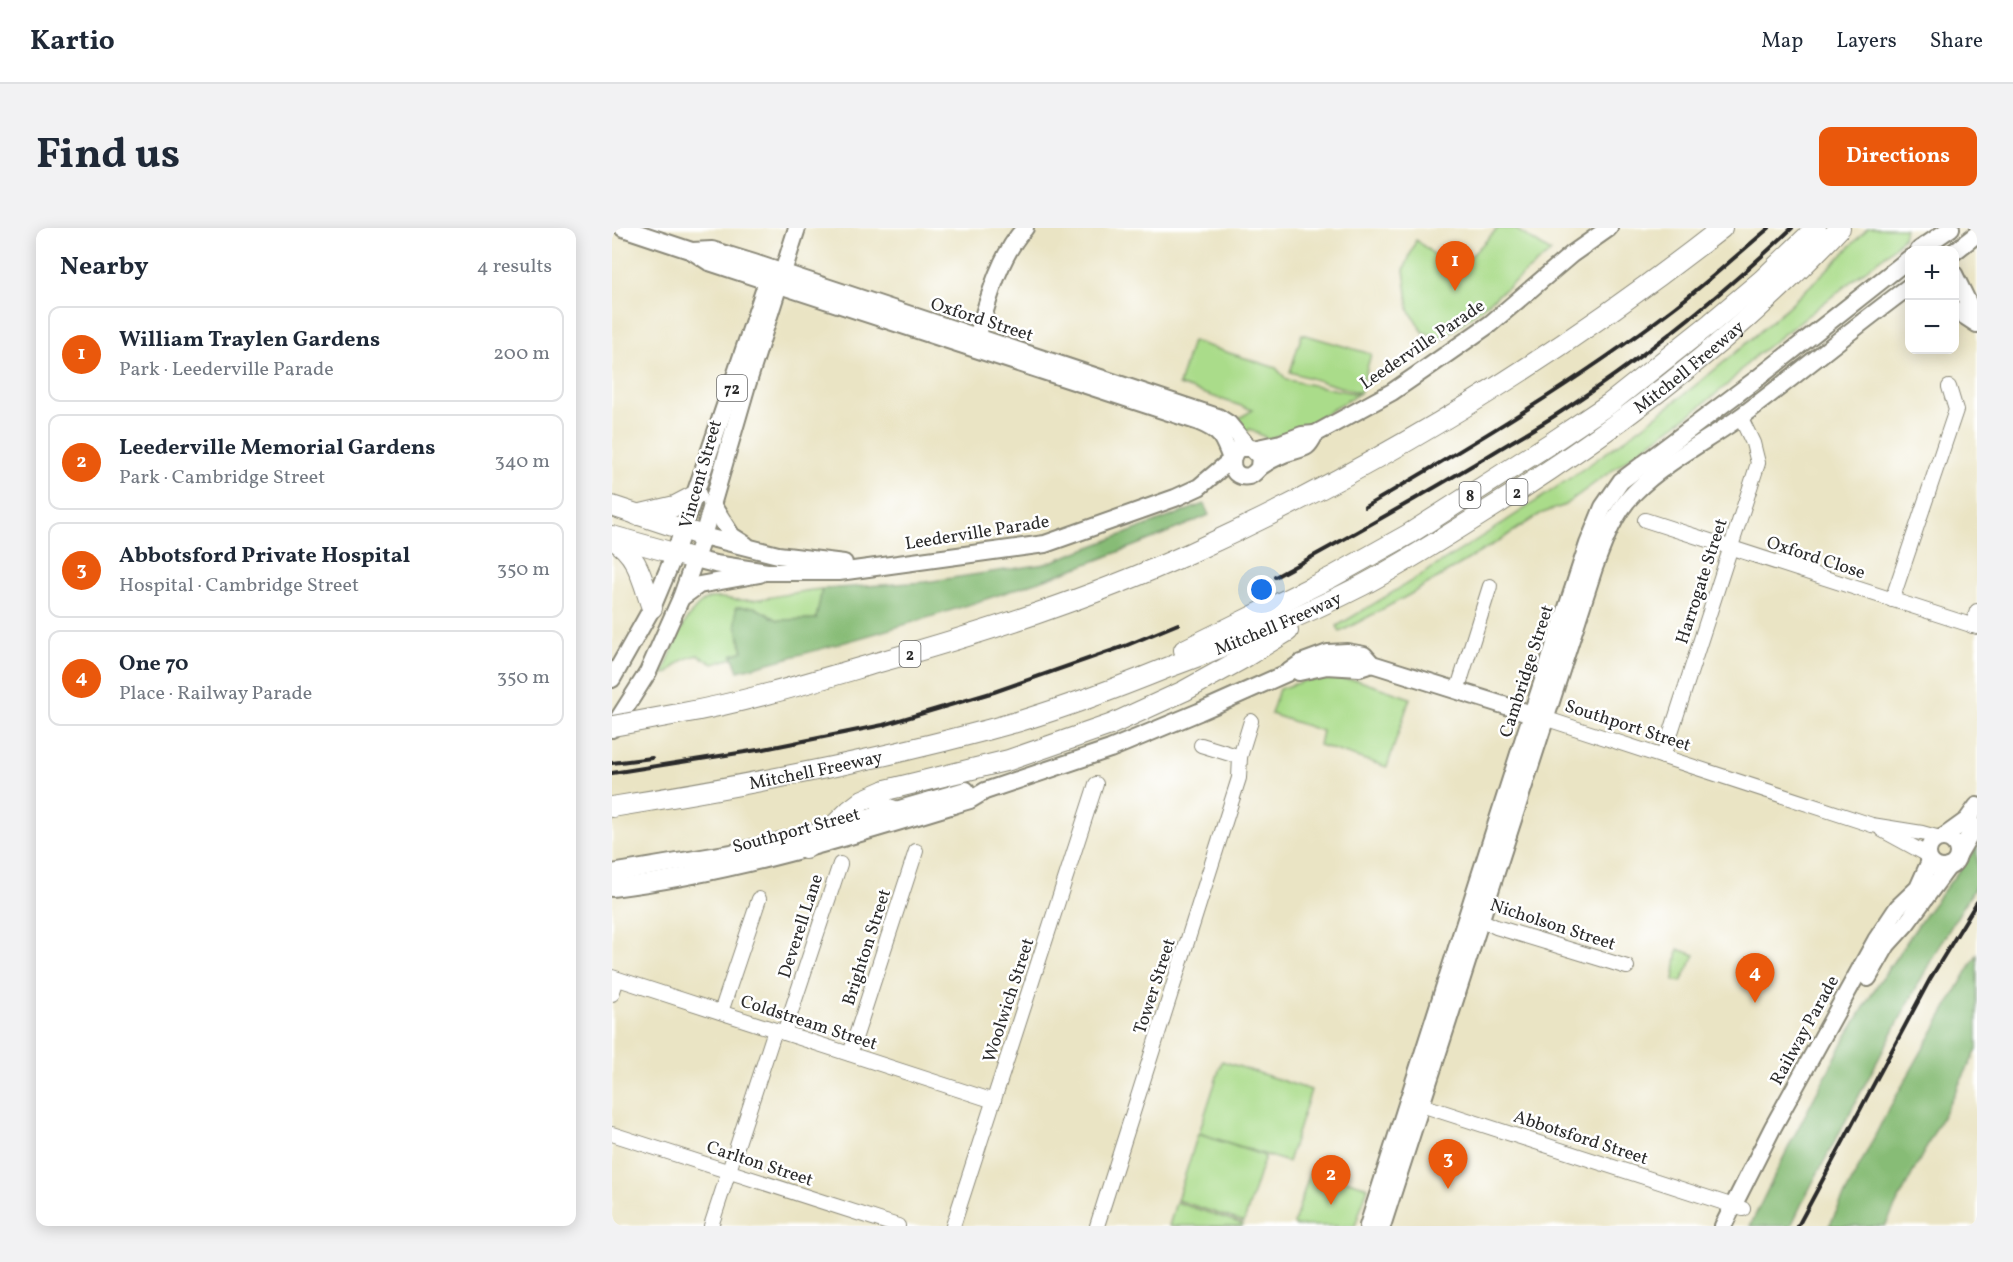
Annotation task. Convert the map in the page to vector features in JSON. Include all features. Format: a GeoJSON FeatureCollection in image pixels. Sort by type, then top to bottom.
{"type":"FeatureCollection","features":[{"type":"Feature","properties":{"kind":"highway","name":"2"},"geometry":{"type":"LineString","coordinates":[[612,726],[711,708],[788,689],[963,638],[1106,588],[1188,554],[1283,508],[1442,420],[1581,331],[1722,228]]}},
{"type":"Feature","properties":{"kind":"highway","name":"Mitchell Freeway"},"geometry":{"type":"LineString","coordinates":[[612,807],[764,782],[844,765],[950,740],[1082,701],[1231,644],[1362,585],[1558,466],[1645,403],[1748,318],[1832,231]]}},
{"type":"Feature","properties":{"kind":"highway","name":"8"},"geometry":{"type":"LineString","coordinates":[[1082,701],[1332,577],[1409,534],[1609,404],[1712,323],[1762,280],[1832,231]]}},
{"type":"Feature","properties":{"kind":"highway"},"geometry":{"type":"LineString","coordinates":[[637,514],[704,499]]}},
{"type":"Feature","properties":{"kind":"highway"},"geometry":{"type":"LineString","coordinates":[[613,503],[637,514],[703,536]]}},
{"type":"Feature","properties":{"kind":"highway"},"geometry":{"type":"LineString","coordinates":[[612,537],[695,559]]}},
{"type":"Feature","properties":{"kind":"highway"},"geometry":{"type":"LineString","coordinates":[[612,537],[628,550],[634,560],[652,608]]}},
{"type":"Feature","properties":{"kind":"highway"},"geometry":{"type":"LineString","coordinates":[[805,849],[820,839],[863,800],[886,790],[1009,760],[1110,725],[1184,691],[1242,659],[1362,585]]}},
{"type":"Feature","properties":{"kind":"highway"},"geometry":{"type":"LineString","coordinates":[[886,790],[880,797],[880,803],[883,808],[892,810]]}},
{"type":"Feature","properties":{"kind":"main road","name":"Oxford Street"},"geometry":{"type":"LineString","coordinates":[[623,228],[692,251],[709,262],[775,277],[971,342],[1214,428],[1223,439],[1234,465]]}},
{"type":"Feature","properties":{"kind":"main road","name":"Vincent Street"},"geometry":{"type":"LineString","coordinates":[[675,553],[684,530],[704,499],[775,277],[785,228]]}},
{"type":"Feature","properties":{"kind":"main road","name":"Vincent Street"},"geometry":{"type":"LineString","coordinates":[[775,277],[788,256],[797,228]]}},
{"type":"Feature","properties":{"kind":"main road"},"geometry":{"type":"LineString","coordinates":[[971,342],[993,261],[1012,228]]}},
{"type":"Feature","properties":{"kind":"main road"},"geometry":{"type":"LineString","coordinates":[[971,342],[1002,264],[1012,244],[1025,228]]}},
{"type":"Feature","properties":{"kind":"main road","name":"Leederville Parade"},"geometry":{"type":"LineString","coordinates":[[1572,254],[1593,228]]}},
{"type":"Feature","properties":{"kind":"main road","name":"Leederville Parade"},"geometry":{"type":"LineString","coordinates":[[1251,448],[1281,443],[1302,435],[1315,434],[1392,392],[1490,324],[1572,254],[1609,228]]}},
{"type":"Feature","properties":{"kind":"main road"},"geometry":{"type":"LineString","coordinates":[[1936,239],[1951,228]]}},
{"type":"Feature","properties":{"kind":"main road"},"geometry":{"type":"LineString","coordinates":[[1959,248],[1977,234],[1973,228]]}},
{"type":"Feature","properties":{"kind":"main road","name":"Cambridge Street"},"geometry":{"type":"LineString","coordinates":[[1368,1226],[1414,1103],[1539,717],[1588,544],[1604,507],[1621,481],[1754,381],[1905,262]]}},
{"type":"Feature","properties":{"kind":"main road"},"geometry":{"type":"LineString","coordinates":[[1959,284],[1977,322]]}},
{"type":"Feature","properties":{"kind":"main road","name":"Cambridge Street"},"geometry":{"type":"LineString","coordinates":[[1539,717],[1609,530],[1634,493],[1740,417],[1905,291]]}},
{"type":"Feature","properties":{"kind":"main road"},"geometry":{"type":"LineString","coordinates":[[1959,312],[1977,322]]}},
{"type":"Feature","properties":{"kind":"main road","name":"Oxford Street"},"geometry":{"type":"LineString","coordinates":[[971,342],[1218,417],[1229,424],[1251,448]]}},
{"type":"Feature","properties":{"kind":"main road","name":"Leederville Parade"},"geometry":{"type":"LineString","coordinates":[[1259,466],[1307,446],[1315,434]]}},
{"type":"Feature","properties":{"kind":"main road"},"geometry":{"type":"LineString","coordinates":[[1251,448],[1260,457],[1259,466],[1251,476],[1234,465],[1236,451],[1251,448]]}},
{"type":"Feature","properties":{"kind":"main road","name":"Leederville Parade"},"geometry":{"type":"LineString","coordinates":[[695,559],[767,572],[839,572],[1045,544],[1175,498],[1199,487],[1225,481],[1234,465]]}},
{"type":"Feature","properties":{"kind":"main road","name":"Vincent Street"},"geometry":{"type":"LineString","coordinates":[[695,559],[703,536],[704,499]]}},
{"type":"Feature","properties":{"kind":"main road"},"geometry":{"type":"LineString","coordinates":[[704,499],[732,536],[754,550]]}},
{"type":"Feature","properties":{"kind":"main road","name":"Leederville Parade"},"geometry":{"type":"LineString","coordinates":[[703,536],[754,550],[839,563],[896,565]]}},
{"type":"Feature","properties":{"kind":"main road","name":"72"},"geometry":{"type":"LineString","coordinates":[[612,679],[652,608],[675,553]]}},
{"type":"Feature","properties":{"kind":"main road","name":"72"},"geometry":{"type":"LineString","coordinates":[[612,726],[648,672],[681,598],[695,559]]}},
{"type":"Feature","properties":{"kind":"main road"},"geometry":{"type":"LineString","coordinates":[[681,598],[699,585],[751,577],[767,572]]}},
{"type":"Feature","properties":{"kind":"main road","name":"Southport Street"},"geometry":{"type":"LineString","coordinates":[[612,888],[758,862],[970,800],[985,791],[1110,749],[1287,673],[1302,663],[1328,652],[1364,655],[1372,664],[1539,717]]}},
{"type":"Feature","properties":{"kind":"main road","name":"Southport Street"},"geometry":{"type":"LineString","coordinates":[[612,873],[737,852],[833,828],[967,789],[985,791]]}},
{"type":"Feature","properties":{"kind":"main road"},"geometry":{"type":"LineString","coordinates":[[1941,838],[1954,843],[1953,861],[1938,867],[1929,858],[1930,846],[1941,838],[1967,820],[1977,806]]}},
{"type":"Feature","properties":{"kind":"main road","name":"Railway Parade"},"geometry":{"type":"LineString","coordinates":[[1723,1226],[1738,1207],[1887,945],[1906,924],[1977,827]]}},
{"type":"Feature","properties":{"kind":"main road","name":"Railway Parade"},"geometry":{"type":"LineString","coordinates":[[1736,1226],[1738,1207],[1773,1127],[1876,940],[1898,907],[1918,888],[1929,858]]}},
{"type":"Feature","properties":{"kind":"main road","name":"Cambridge Street"},"geometry":{"type":"LineString","coordinates":[[1382,1226],[1414,1103]]}},
{"type":"Feature","properties":{"kind":"street"},"geometry":{"type":"LineString","coordinates":[[1892,600],[1956,410],[1949,387]]}},
{"type":"Feature","properties":{"kind":"street","name":"Harrogate Street"},"geometry":{"type":"LineString","coordinates":[[1663,757],[1758,463],[1753,443],[1740,417]]}},
{"type":"Feature","properties":{"kind":"street","name":"Oxford Close"},"geometry":{"type":"LineString","coordinates":[[1645,520],[1974,627]]}},
{"type":"Feature","properties":{"kind":"street"},"geometry":{"type":"LineString","coordinates":[[1457,691],[1490,586]]}},
{"type":"Feature","properties":{"kind":"street"},"geometry":{"type":"LineString","coordinates":[[1974,627],[1977,611]]}},
{"type":"Feature","properties":{"kind":"street","name":"Southport Street"},"geometry":{"type":"LineString","coordinates":[[1539,717],[1872,825],[1941,838]]}},
{"type":"Feature","properties":{"kind":"street","name":"Tower Street"},"geometry":{"type":"LineString","coordinates":[[1097,1226],[1239,778],[1240,757],[1251,721]]}},
{"type":"Feature","properties":{"kind":"street"},"geometry":{"type":"LineString","coordinates":[[1201,745],[1240,757]]}},
{"type":"Feature","properties":{"kind":"street","name":"Woolwich Street"},"geometry":{"type":"LineString","coordinates":[[953,1226],[1096,784]]}},
{"type":"Feature","properties":{"kind":"street","name":"Southport Street"},"geometry":{"type":"LineString","coordinates":[[1872,825],[1929,858]]}},
{"type":"Feature","properties":{"kind":"street","name":"Brighton Street"},"geometry":{"type":"LineString","coordinates":[[850,1054],[916,851]]}},
{"type":"Feature","properties":{"kind":"street","name":"Deverell Lane"},"geometry":{"type":"LineString","coordinates":[[711,1226],[840,864]]}},
{"type":"Feature","properties":{"kind":"street"},"geometry":{"type":"LineString","coordinates":[[721,1012],[759,899]]}},
{"type":"Feature","properties":{"kind":"street","name":"Nicholson Street"},"geometry":{"type":"LineString","coordinates":[[1474,917],[1496,927],[1627,967]]}},
{"type":"Feature","properties":{"kind":"street"},"geometry":{"type":"LineString","coordinates":[[612,994],[615,978]]}},
{"type":"Feature","properties":{"kind":"street","name":"Coldstream Street"},"geometry":{"type":"LineString","coordinates":[[615,978],[994,1101]]}},
{"type":"Feature","properties":{"kind":"street","name":"Abbotsford Street"},"geometry":{"type":"LineString","coordinates":[[1414,1103],[1738,1207]]}},
{"type":"Feature","properties":{"kind":"street","name":"Carlton Street"},"geometry":{"type":"LineString","coordinates":[[612,1134],[898,1226]]}},
{"type":"Feature","properties":{"kind":"green space"},"geometry":{"type":"Polygon","coordinates":[[[1498,228],[1514,228],[1551,252],[1443,339],[1423,332],[1409,310],[1404,270],[1416,240],[1456,272],[1498,228]]]}},
{"type":"Feature","properties":{"kind":"green space"},"geometry":{"type":"Polygon","coordinates":[[[1868,228],[1905,228],[1903,238],[1889,252],[1753,358],[1727,385],[1697,409],[1563,506],[1540,514],[1409,595],[1340,632],[1337,626],[1479,539],[1548,493],[1683,395],[1748,342],[1809,287],[1868,228]]]}},
{"type":"Feature","properties":{"kind":"green space"},"geometry":{"type":"Polygon","coordinates":[[[1302,334],[1371,354],[1360,393],[1290,372],[1302,334]]]}},
{"type":"Feature","properties":{"kind":"green space"},"geometry":{"type":"Polygon","coordinates":[[[1192,341],[1276,368],[1287,380],[1358,394],[1300,429],[1268,439],[1250,429],[1243,434],[1234,421],[1253,410],[1179,385],[1192,341]]]}},
{"type":"Feature","properties":{"kind":"green space"},"geometry":{"type":"Polygon","coordinates":[[[1204,504],[1209,515],[1152,539],[1035,583],[917,621],[738,671],[732,655],[743,651],[736,625],[736,607],[754,607],[778,620],[816,619],[822,589],[926,582],[1045,564],[1204,504]]]}},
{"type":"Feature","properties":{"kind":"green space"},"geometry":{"type":"Polygon","coordinates":[[[822,589],[817,619],[778,620],[754,607],[736,625],[743,651],[733,655],[733,658],[713,664],[698,655],[693,656],[679,663],[669,673],[663,674],[681,630],[694,609],[702,602],[711,598],[753,600],[822,589]]]}},
{"type":"Feature","properties":{"kind":"green space"},"geometry":{"type":"Polygon","coordinates":[[[1307,680],[1357,680],[1410,698],[1387,767],[1319,745],[1322,731],[1271,714],[1279,689],[1307,680]]]}},
{"type":"Feature","properties":{"kind":"green space"},"geometry":{"type":"Polygon","coordinates":[[[1977,847],[1977,884],[1935,953],[1791,1226],[1750,1226],[1845,1039],[1878,984],[1925,915],[1977,847]]]}},
{"type":"Feature","properties":{"kind":"green space"},"geometry":{"type":"Polygon","coordinates":[[[1678,949],[1695,955],[1681,982],[1674,980],[1678,949]]]}},
{"type":"Feature","properties":{"kind":"green space"},"geometry":{"type":"Polygon","coordinates":[[[1977,954],[1977,1050],[1885,1226],[1829,1226],[1885,1116],[1977,954]]]}},
{"type":"Feature","properties":{"kind":"green space"},"geometry":{"type":"Polygon","coordinates":[[[1222,1061],[1311,1090],[1288,1162],[1199,1133],[1222,1061]]]}},
{"type":"Feature","properties":{"kind":"green space"},"geometry":{"type":"Polygon","coordinates":[[[1198,1134],[1265,1156],[1244,1222],[1177,1200],[1198,1134]]]}},
{"type":"Feature","properties":{"kind":"green space"},"geometry":{"type":"Polygon","coordinates":[[[1311,1169],[1368,1187],[1355,1226],[1295,1226],[1311,1169]]]}},
{"type":"Feature","properties":{"kind":"green space"},"geometry":{"type":"Polygon","coordinates":[[[1176,1202],[1243,1224],[1242,1226],[1169,1226],[1176,1202]]]}},
{"type":"Feature","properties":{"kind":"railway"},"geometry":{"type":"LineString","coordinates":[[1365,507],[1562,387],[1638,335],[1687,298],[1769,228]]}},
{"type":"Feature","properties":{"kind":"railway"},"geometry":{"type":"LineString","coordinates":[[1275,577],[1462,472],[1544,423],[1593,390],[1710,302],[1792,228]]}},
{"type":"Feature","properties":{"kind":"railway"},"geometry":{"type":"LineString","coordinates":[[612,773],[764,749],[883,725],[994,692],[1125,646],[1178,624]]}},
{"type":"Feature","properties":{"kind":"railway"},"geometry":{"type":"LineString","coordinates":[[612,763],[652,758]]}},
{"type":"Feature","properties":{"kind":"railway"},"geometry":{"type":"LineString","coordinates":[[1798,1226],[1930,979],[1977,902]]}},
{"type":"Feature","properties":{"kind":"place","name":"William Traylen Gardens"},"geometry":{"type":"Point","coordinates":[1455,291]}},
{"type":"Feature","properties":{"kind":"place","name":"One 70"},"geometry":{"type":"Point","coordinates":[1755,1003]}},
{"type":"Feature","properties":{"kind":"place","name":"Abbotsford Private Hospital"},"geometry":{"type":"Point","coordinates":[1448,1189]}},
{"type":"Feature","properties":{"kind":"place","name":"Leederville Memorial Gardens"},"geometry":{"type":"Point","coordinates":[1331,1205]}}]}
